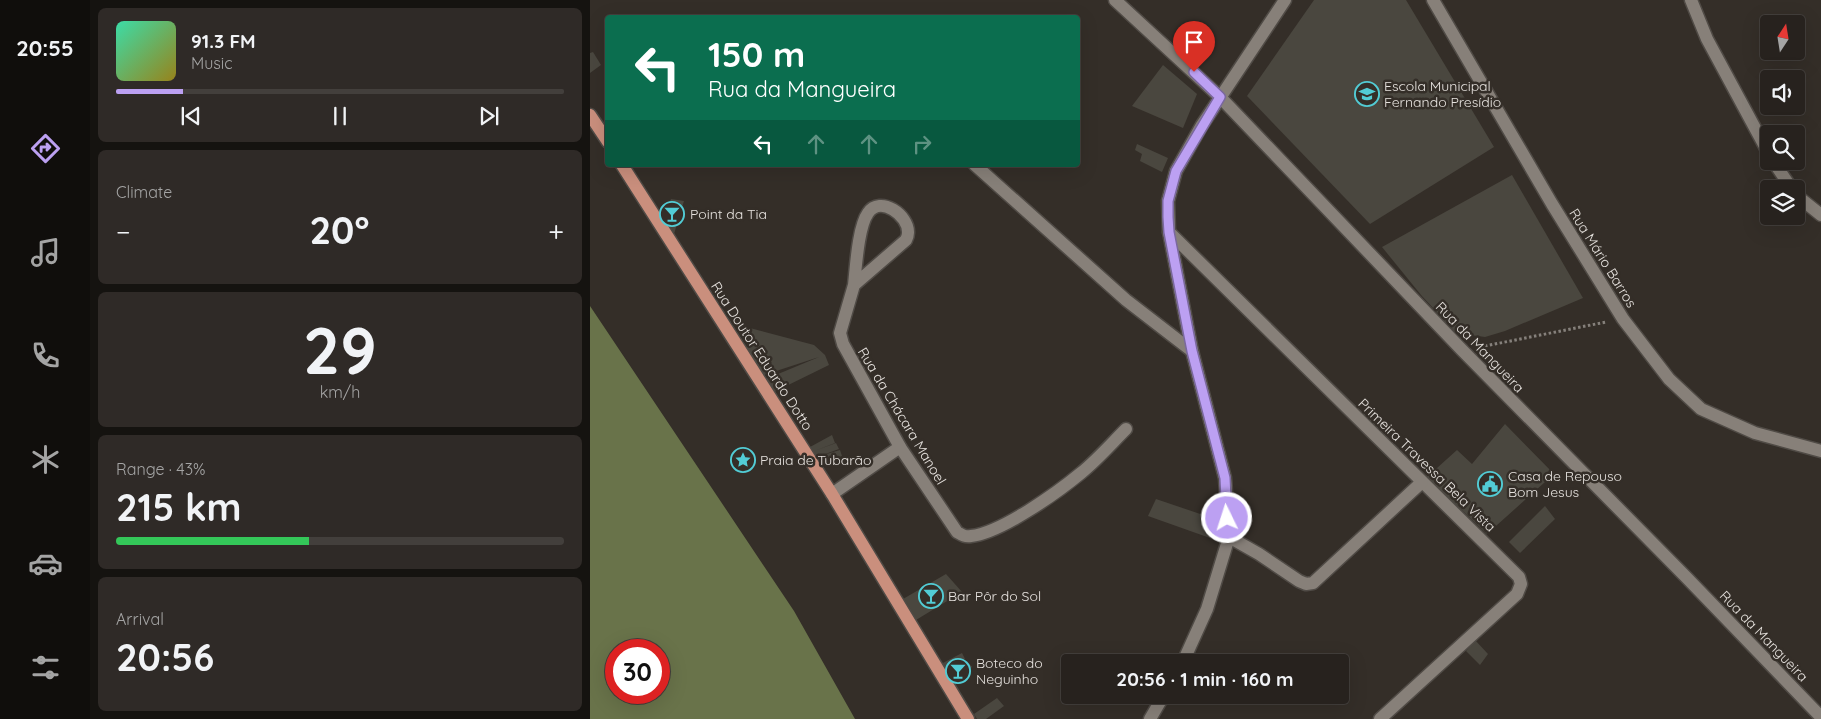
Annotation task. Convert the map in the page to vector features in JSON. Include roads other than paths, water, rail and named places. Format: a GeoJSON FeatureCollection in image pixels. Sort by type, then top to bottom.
{"type":"FeatureCollection","features":[{"type":"Feature","properties":{"kind":"main road"},"geometry":{"type":"LineString","coordinates":[[590,115],[605,138]]}},
{"type":"Feature","properties":{"kind":"main road","name":"Rua Doutor Eduardo Dotto"},"geometry":{"type":"LineString","coordinates":[[623,167],[832,494],[968,719]]}},
{"type":"Feature","properties":{"kind":"street","name":"Rua da Mangueira"},"geometry":{"type":"LineString","coordinates":[[1115,0],[1220,97],[1462,350],[1821,717]]}},
{"type":"Feature","properties":{"kind":"street"},"geometry":{"type":"LineString","coordinates":[[1187,654],[1207,609],[1229,537],[1225,478],[1192,351],[1169,232],[1168,201],[1176,171],[1220,97],[1285,0]]}},
{"type":"Feature","properties":{"kind":"street","name":"Rua Mário Barros"},"geometry":{"type":"LineString","coordinates":[[1433,0],[1552,204],[1623,319],[1669,379],[1701,409],[1755,433],[1821,451]]}},
{"type":"Feature","properties":{"kind":"street"},"geometry":{"type":"LineString","coordinates":[[1691,0],[1708,39],[1760,137]]}},
{"type":"Feature","properties":{"kind":"street"},"geometry":{"type":"LineString","coordinates":[[977,167],[1126,300],[1192,351]]}},
{"type":"Feature","properties":{"kind":"street"},"geometry":{"type":"LineString","coordinates":[[1805,202],[1821,215]]}},
{"type":"Feature","properties":{"kind":"street","name":"Rua da Chácara Manoel"},"geometry":{"type":"LineString","coordinates":[[854,285],[906,240],[908,232],[906,224],[898,213],[882,204],[874,207],[868,213],[862,225],[854,285],[840,333],[842,344],[900,447],[957,532],[963,536],[972,536],[1024,515],[1082,472],[1126,429]]}},
{"type":"Feature","properties":{"kind":"street","name":"Primeira Travessa Bela Vista"},"geometry":{"type":"LineString","coordinates":[[1169,232],[1519,577],[1521,584],[1517,594],[1380,719]]}},
{"type":"Feature","properties":{"kind":"street"},"geometry":{"type":"LineString","coordinates":[[832,494],[900,447]]}},
{"type":"Feature","properties":{"kind":"street"},"geometry":{"type":"LineString","coordinates":[[1229,537],[1259,554],[1299,581],[1306,584],[1312,583],[1422,482]]}},
{"type":"Feature","properties":{"kind":"street"},"geometry":{"type":"LineString","coordinates":[[1150,719],[1159,704]]}},
{"type":"Feature","properties":{"kind":"place","name":"Escola Municipal Fernando Presídio"},"geometry":{"type":"Point","coordinates":[1367,94]}},
{"type":"Feature","properties":{"kind":"place","name":"Point da Tia"},"geometry":{"type":"Point","coordinates":[672,214]}},
{"type":"Feature","properties":{"kind":"place","name":"Praia de Tubarão"},"geometry":{"type":"Point","coordinates":[743,460]}},
{"type":"Feature","properties":{"kind":"place","name":"Casa de Repouso Bom Jesus"},"geometry":{"type":"Point","coordinates":[1490,484]}},
{"type":"Feature","properties":{"kind":"place","name":"Bar Pôr do Sol"},"geometry":{"type":"Point","coordinates":[931,596]}},
{"type":"Feature","properties":{"kind":"place","name":"Boteco do Neguinho"},"geometry":{"type":"Point","coordinates":[958,671]}}]}
